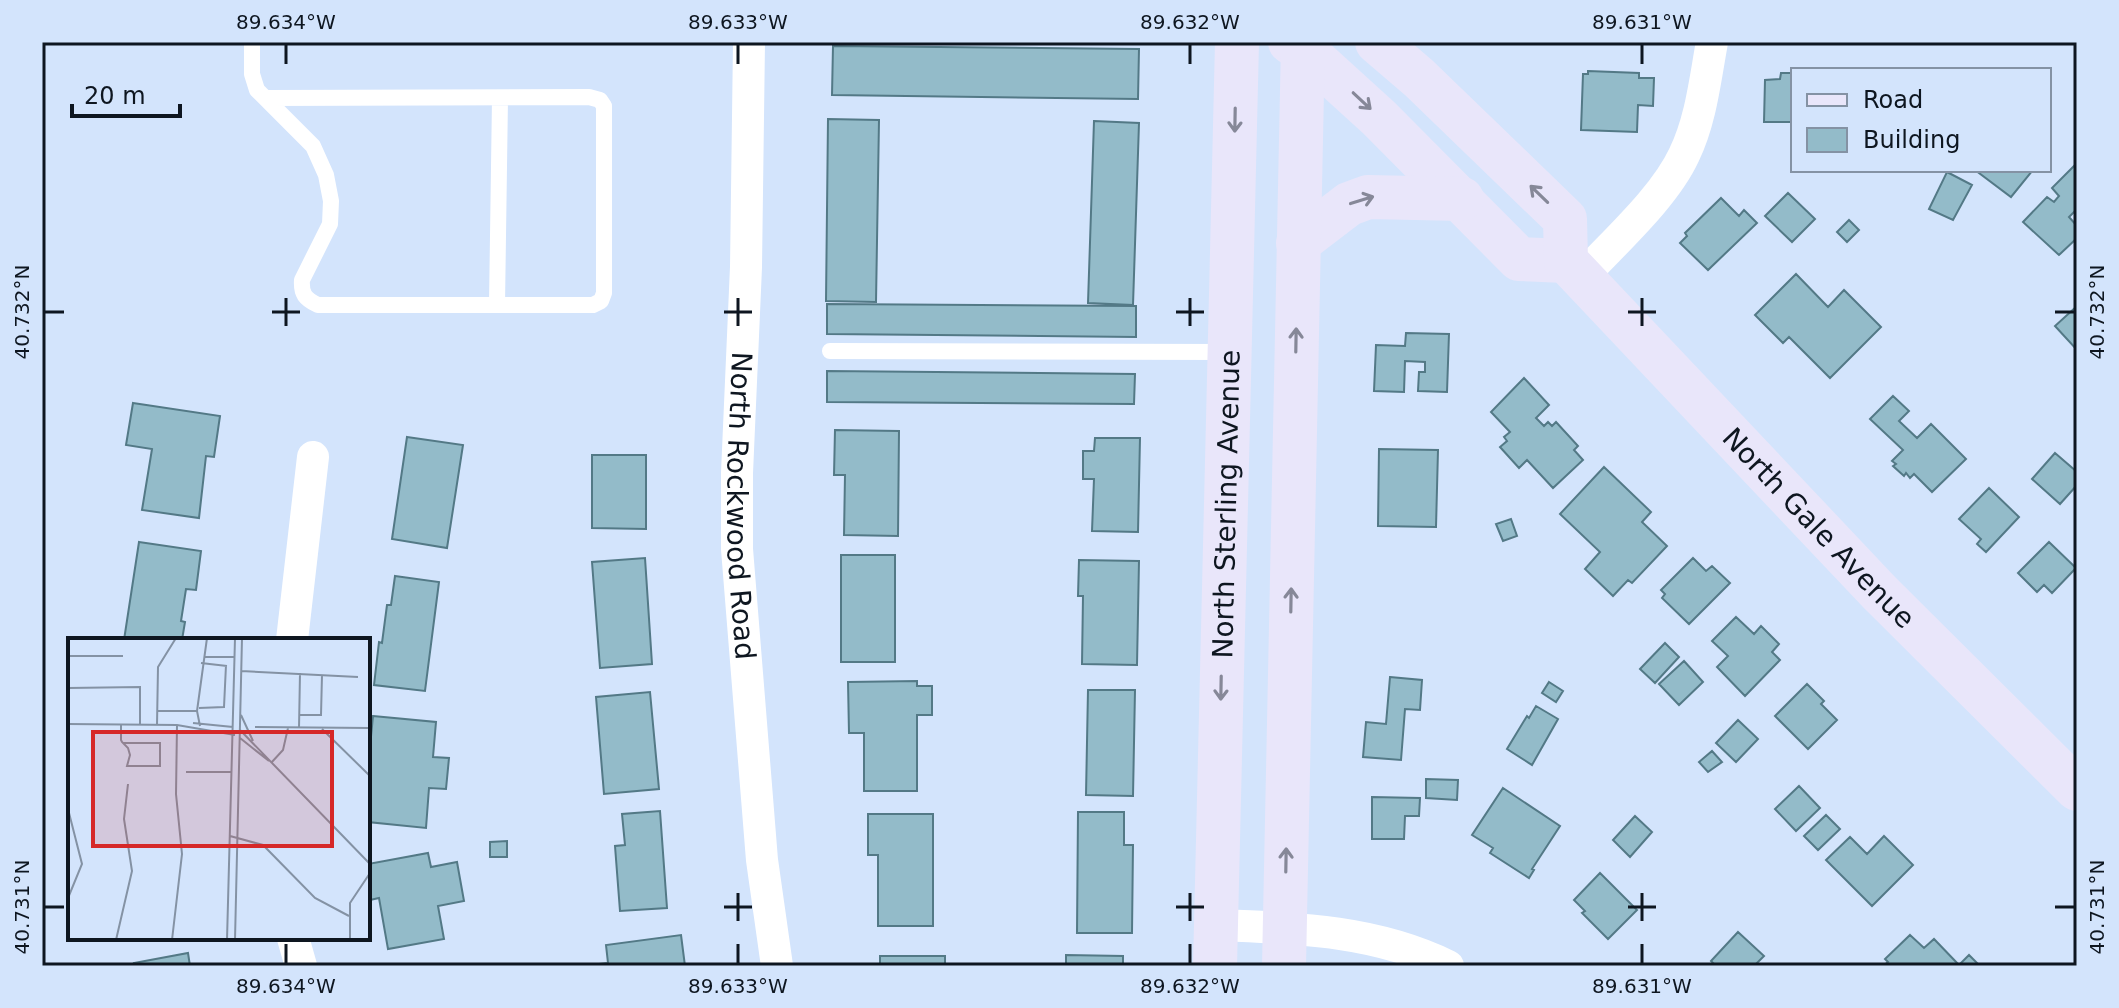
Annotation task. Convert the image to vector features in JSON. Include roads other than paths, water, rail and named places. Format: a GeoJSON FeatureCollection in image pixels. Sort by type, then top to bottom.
{"type":"FeatureCollection","features":[{"type":"Feature","properties":{"kind":"main road","name":"North Sterling Avenue"},"geometry":{"type":"LineString","coordinates":[[1215,946],[1237,42]]}},
{"type":"Feature","properties":{"kind":"main road"},"geometry":{"type":"LineString","coordinates":[[1299,45],[1462,199],[1519,259],[1574,269],[1565,219],[1411,60],[1377,42]]}},
{"type":"Feature","properties":{"kind":"main road"},"geometry":{"type":"LineString","coordinates":[[1284,947],[1299,45]]}},
{"type":"Feature","properties":{"kind":"main road"},"geometry":{"type":"LineString","coordinates":[[1298,243],[1349,204],[1368,197],[1462,199]]}},
{"type":"Feature","properties":{"kind":"main road","name":"North Gale Avenue"},"geometry":{"type":"LineString","coordinates":[[1574,269],[1879,592],[2077,789]]}},
{"type":"Feature","properties":{"kind":"street","name":"North Rockwood Road"},"geometry":{"type":"LineString","coordinates":[[749,42],[737,549],[762,860],[777,966]]}},
{"type":"Feature","properties":{"kind":"street"},"geometry":{"type":"LineString","coordinates":[[1574,269],[1659,194],[1684,156],[1699,111],[1712,42]]}},
{"type":"Feature","properties":{"kind":"street"},"geometry":{"type":"LineString","coordinates":[[292,638],[313,457]]}},
{"type":"Feature","properties":{"kind":"street"},"geometry":{"type":"LineString","coordinates":[[1215,946],[1284,947],[1350,935],[1391,943],[1448,966]]}},
{"type":"Feature","properties":{"kind":"street"},"geometry":{"type":"LineString","coordinates":[[294,940],[301,966]]}},
{"type":"Feature","properties":{"kind":"lane"},"geometry":{"type":"LineString","coordinates":[[252,42],[252,74],[257,90],[313,146],[326,175],[331,201],[330,224],[302,280],[301,290],[307,300],[318,305],[593,305],[601,301],[604,293],[604,106],[600,100],[589,97],[267,98]]}},
{"type":"Feature","properties":{"kind":"lane"},"geometry":{"type":"LineString","coordinates":[[497,305],[500,98]]}},
{"type":"Feature","properties":{"kind":"lane"},"geometry":{"type":"LineString","coordinates":[[830,351],[1230,352]]}}]}
